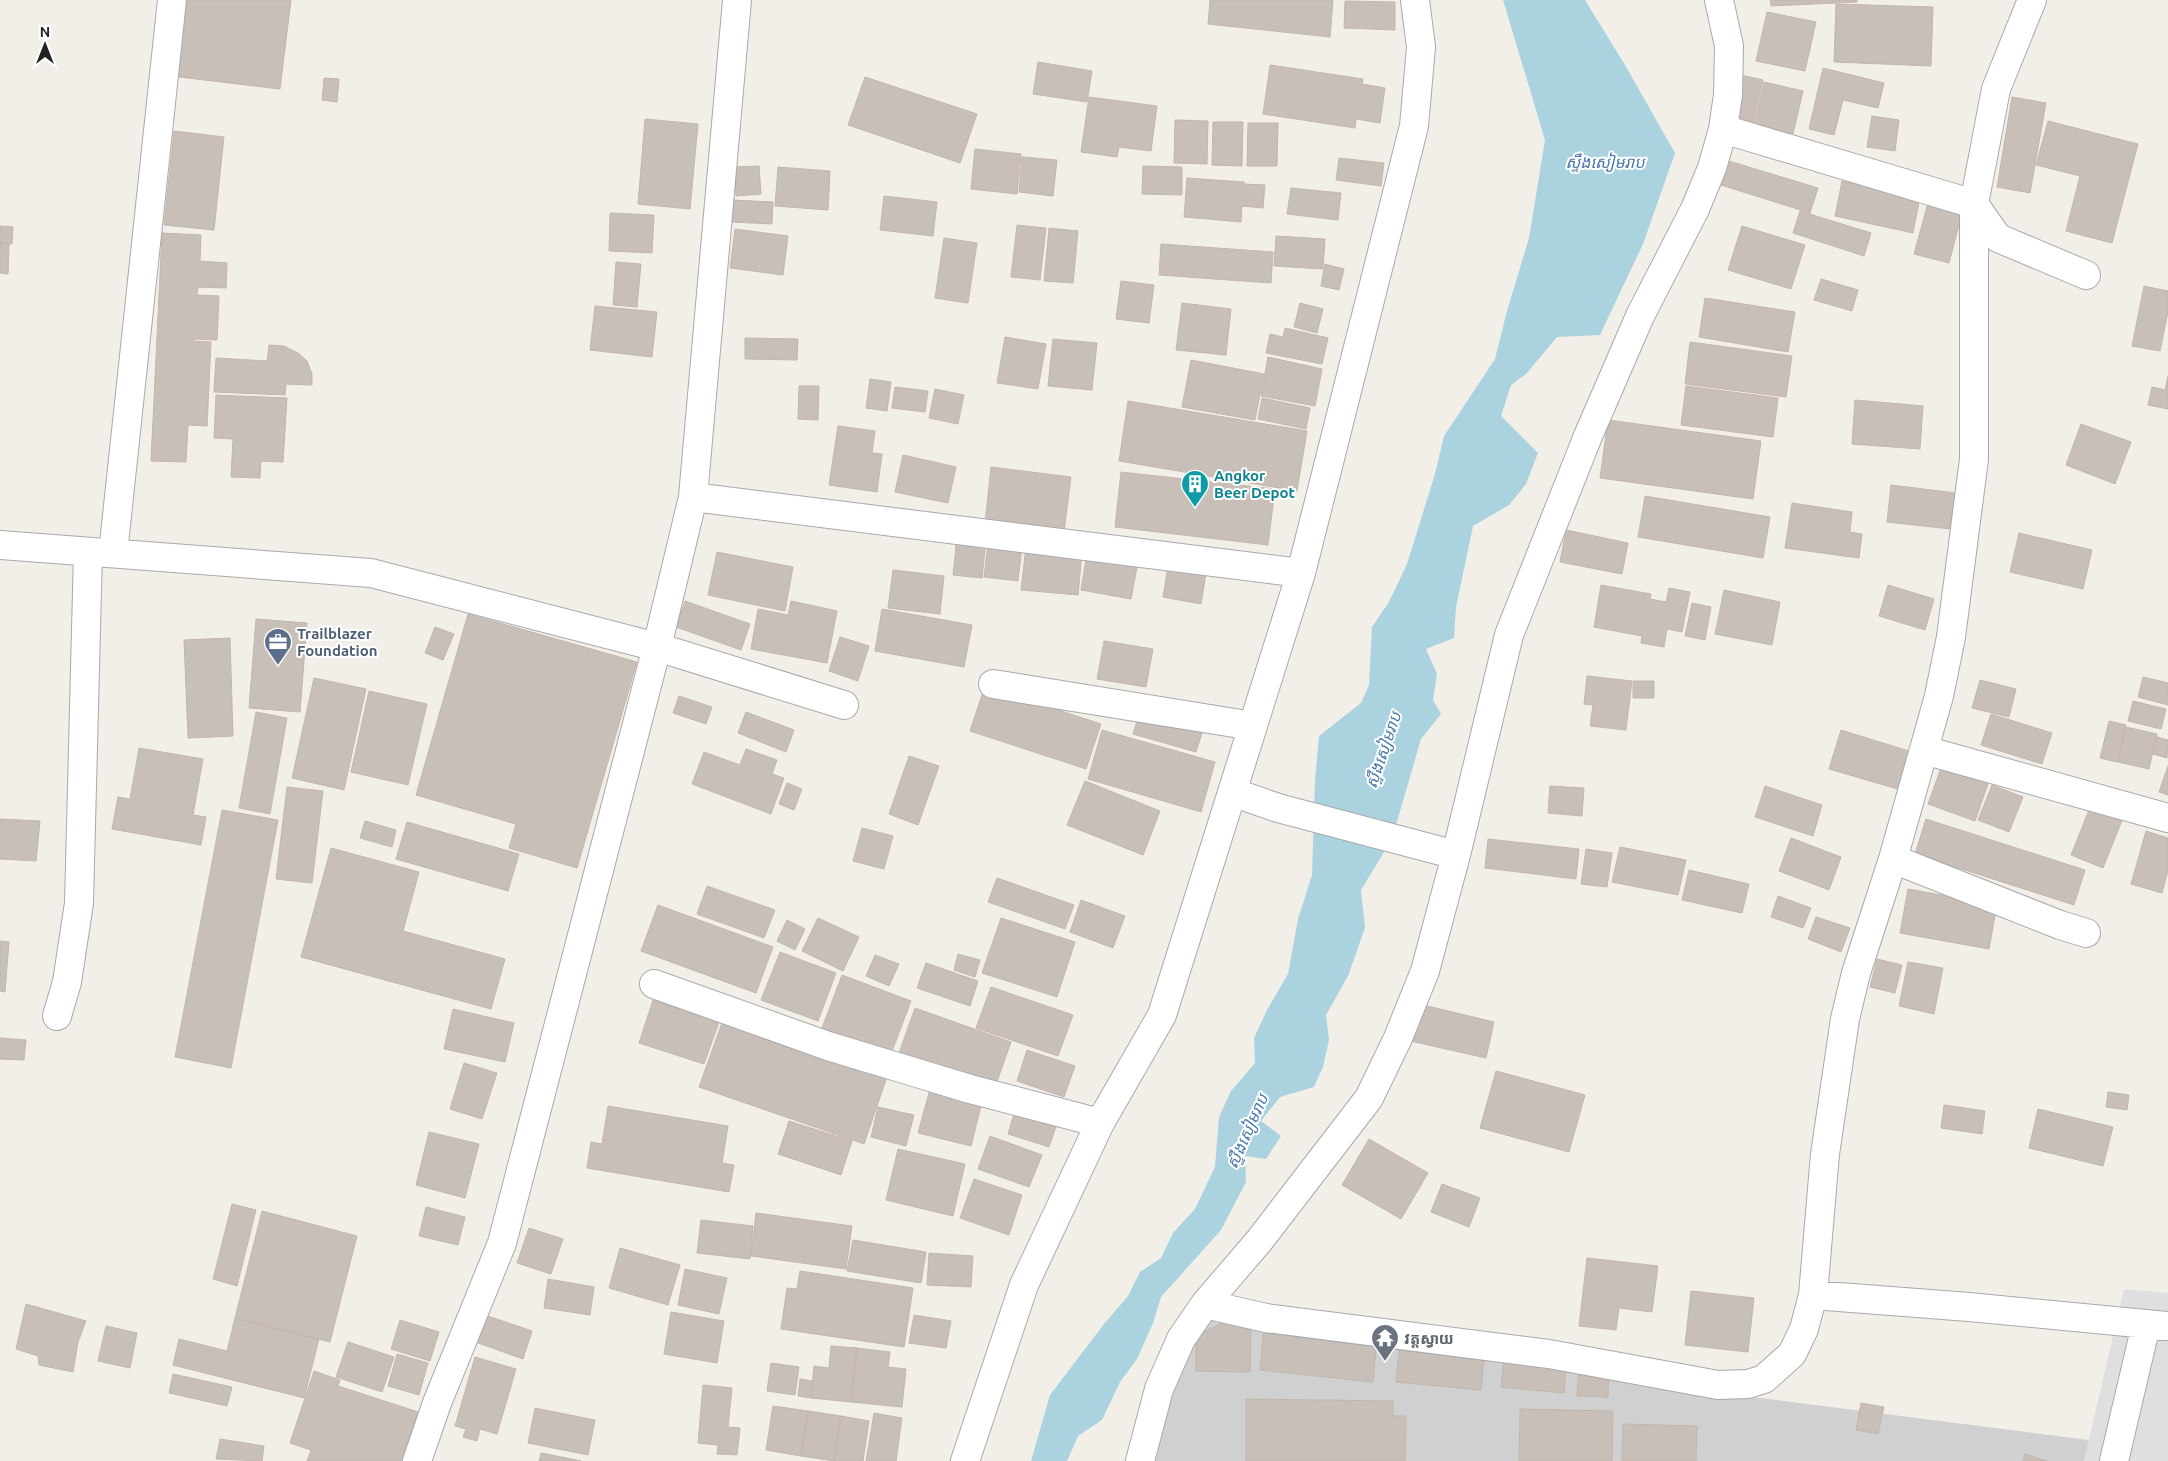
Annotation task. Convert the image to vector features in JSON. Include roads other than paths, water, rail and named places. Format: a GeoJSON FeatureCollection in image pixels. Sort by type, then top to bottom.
{"type":"FeatureCollection","features":[{"type":"Feature","properties":{"kind":"street"},"geometry":{"type":"LineString","coordinates":[[57,1016],[67,982],[79,903],[101,552],[172,0]]}},
{"type":"Feature","properties":{"kind":"street"},"geometry":{"type":"LineString","coordinates":[[416,1461],[437,1403],[502,1243],[657,647],[693,497],[737,0]]}},
{"type":"Feature","properties":{"kind":"street"},"geometry":{"type":"LineString","coordinates":[[965,1461],[1024,1284],[1100,1123],[1162,1015],[1253,726],[1300,573],[1414,126],[1421,47],[1415,0]]}},
{"type":"Feature","properties":{"kind":"street"},"geometry":{"type":"LineString","coordinates":[[1140,1461],[1159,1389],[1181,1339],[1205,1304],[1259,1241],[1369,1098],[1398,1038],[1425,971],[1456,855],[1509,635],[1547,536],[1633,333],[1695,209],[1712,168],[1723,130],[1728,95],[1729,46],[1720,0]]}},
{"type":"Feature","properties":{"kind":"street"},"geometry":{"type":"LineString","coordinates":[[1205,1304],[1266,1318],[1549,1354],[1718,1385],[1735,1385],[1764,1379],[1792,1354],[1804,1329],[1812,1295],[1825,1154],[1845,1018],[1856,973],[1893,859],[1924,750],[1939,696],[1951,637],[1974,459],[1974,204],[1996,89],[2032,0]]}},
{"type":"Feature","properties":{"kind":"street"},"geometry":{"type":"LineString","coordinates":[[1723,130],[1974,204],[1998,238],[2086,275]]}},
{"type":"Feature","properties":{"kind":"street"},"geometry":{"type":"LineString","coordinates":[[693,497],[1300,573]]}},
{"type":"Feature","properties":{"kind":"street"},"geometry":{"type":"LineString","coordinates":[[0,545],[371,573],[657,647],[844,705]]}},
{"type":"Feature","properties":{"kind":"street"},"geometry":{"type":"LineString","coordinates":[[993,684],[1253,726]]}},
{"type":"Feature","properties":{"kind":"street"},"geometry":{"type":"LineString","coordinates":[[1924,750],[2168,818]]}},
{"type":"Feature","properties":{"kind":"street"},"geometry":{"type":"LineString","coordinates":[[1232,792],[1278,808],[1456,855]]}},
{"type":"Feature","properties":{"kind":"street"},"geometry":{"type":"LineString","coordinates":[[1893,859],[2060,925],[2086,933]]}},
{"type":"Feature","properties":{"kind":"street"},"geometry":{"type":"LineString","coordinates":[[654,984],[828,1046],[970,1089],[1100,1123]]}},
{"type":"Feature","properties":{"kind":"street"},"geometry":{"type":"LineString","coordinates":[[1812,1295],[1969,1307],[2157,1326],[2114,1461]]}},
{"type":"Feature","properties":{"kind":"water","name":"ស្ទឹងសៀមរាប"},"geometry":{"type":"Polygon","coordinates":[[[1503,0],[1585,0],[1625,65],[1675,153],[1643,244],[1600,335],[1557,337],[1526,374],[1511,385],[1501,416],[1538,453],[1526,484],[1509,505],[1473,526],[1456,607],[1454,638],[1426,649],[1437,674],[1433,700],[1441,714],[1421,739],[1392,839],[1361,890],[1365,928],[1348,976],[1326,1015],[1329,1040],[1323,1067],[1314,1087],[1280,1097],[1261,1121],[1281,1136],[1266,1159],[1245,1156],[1246,1182],[1221,1230],[1161,1297],[1153,1323],[1137,1359],[1120,1382],[1102,1420],[1078,1436],[1067,1461],[1031,1461],[1050,1395],[1104,1324],[1128,1296],[1140,1272],[1161,1258],[1173,1233],[1195,1209],[1215,1167],[1219,1117],[1231,1091],[1255,1063],[1254,1038],[1267,1010],[1288,974],[1298,919],[1312,875],[1315,780],[1319,736],[1361,703],[1369,685],[1372,627],[1389,602],[1407,564],[1435,474],[1444,436],[1495,359],[1529,238],[1545,140],[1503,0]]]}},
{"type":"Feature","properties":{"kind":"place","name":"Angkor Beer Depot"},"geometry":{"type":"Point","coordinates":[1195,508]}},
{"type":"Feature","properties":{"kind":"place","name":"Trailblazer Foundation"},"geometry":{"type":"Point","coordinates":[278,666]}},
{"type":"Feature","properties":{"kind":"place","name":"វត្តស្វាយ"},"geometry":{"type":"Point","coordinates":[1385,1362]}}]}
